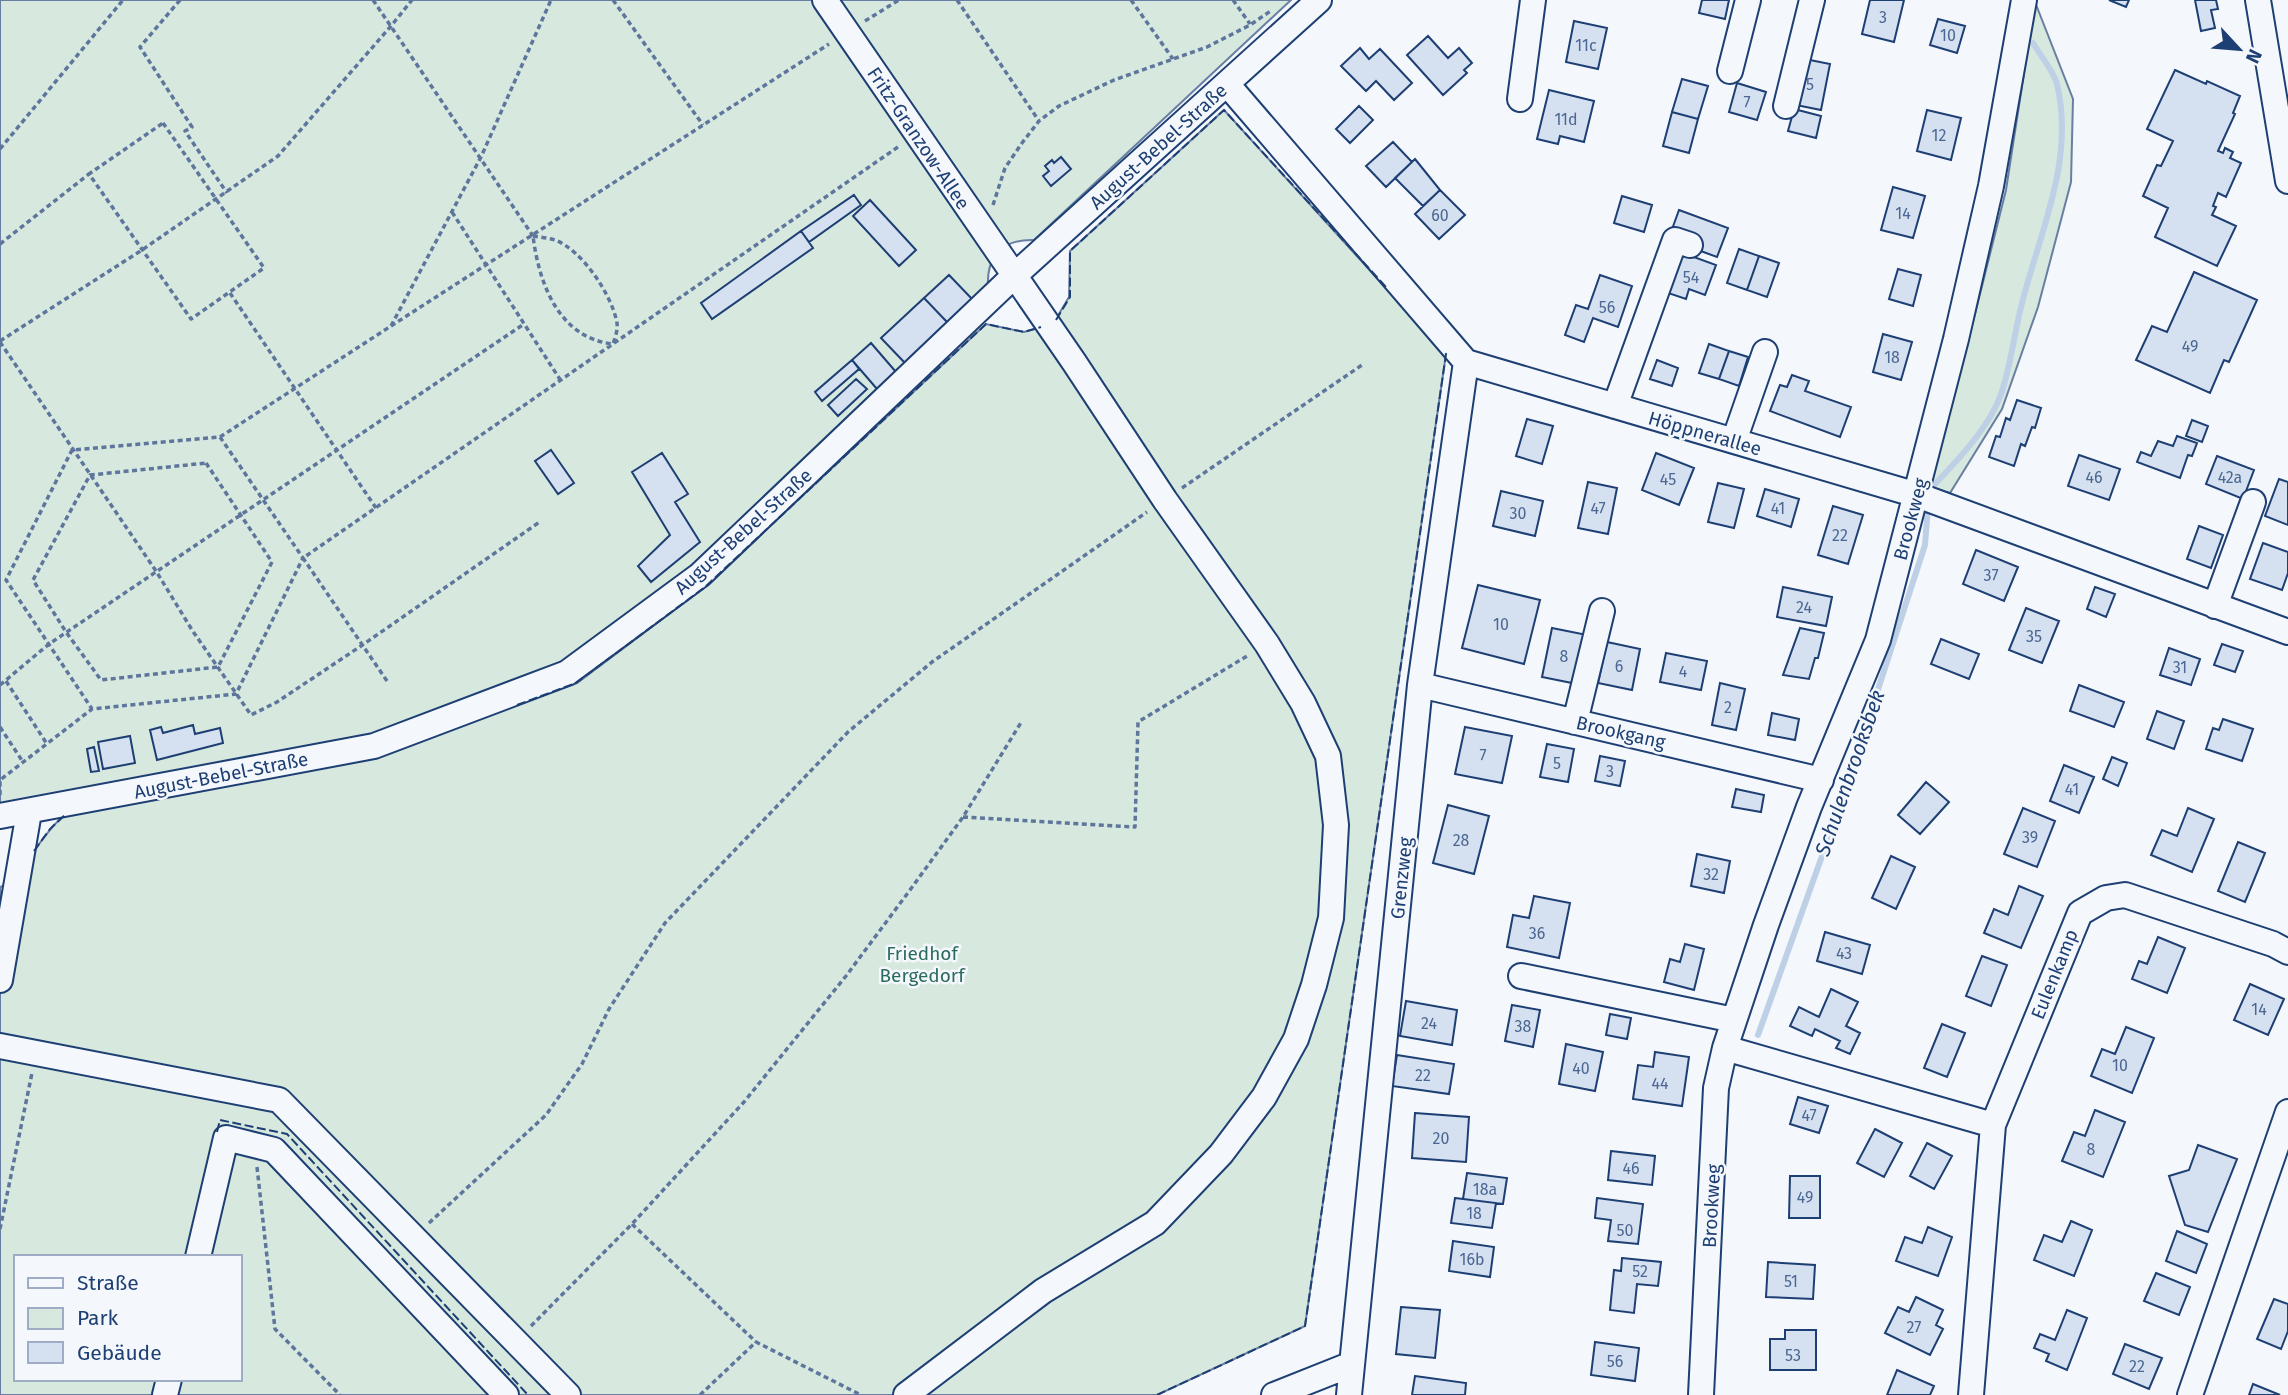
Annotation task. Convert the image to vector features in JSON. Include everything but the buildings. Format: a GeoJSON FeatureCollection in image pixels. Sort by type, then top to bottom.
{"type":"FeatureCollection","features":[{"type":"Feature","properties":{"kind":"street","name":"Fritz-Granzow-Allee"},"geometry":{"type":"LineString","coordinates":[[825,0],[1015,275],[1165,500],[1267,644],[1303,704],[1328,756],[1336,825],[1331,918],[1314,985],[1296,1039],[1264,1097],[1228,1145],[1155,1223],[1043,1291],[906,1395]]}},
{"type":"Feature","properties":{"kind":"street","name":"August-Bebel-Straße"},"geometry":{"type":"LineString","coordinates":[[1,822],[29,812],[374,746],[567,673],[700,575],[1015,275],[1319,0]]}},
{"type":"Feature","properties":{"kind":"street"},"geometry":{"type":"LineString","coordinates":[[1520,99],[1533,0]]}},
{"type":"Feature","properties":{"kind":"street"},"geometry":{"type":"LineString","coordinates":[[1731,71],[1748,0]]}},
{"type":"Feature","properties":{"kind":"street"},"geometry":{"type":"LineString","coordinates":[[1786,106],[1812,0]]}},
{"type":"Feature","properties":{"kind":"street"},"geometry":{"type":"LineString","coordinates":[[2258,0],[2288,181]]}},
{"type":"Feature","properties":{"kind":"street","name":"Brookweg"},"geometry":{"type":"LineString","coordinates":[[1701,1395],[1716,1088],[1725,1048],[1766,925],[1878,640],[1917,495],[1991,186],[2020,1]]}},
{"type":"Feature","properties":{"kind":"street"},"geometry":{"type":"LineString","coordinates":[[1227,83],[1466,362]]}},
{"type":"Feature","properties":{"kind":"street"},"geometry":{"type":"LineString","coordinates":[[1615,406],[1675,240],[1690,244]]}},
{"type":"Feature","properties":{"kind":"street"},"geometry":{"type":"LineString","coordinates":[[1734,441],[1765,352]]}},
{"type":"Feature","properties":{"kind":"street","name":"Höppnerallee"},"geometry":{"type":"LineString","coordinates":[[1466,362],[1917,495],[2215,606],[2286,626]]}},
{"type":"Feature","properties":{"kind":"street","name":"Grenzweg"},"geometry":{"type":"LineString","coordinates":[[1349,1395],[1420,685],[1466,362]]}},
{"type":"Feature","properties":{"kind":"street"},"geometry":{"type":"LineString","coordinates":[[2215,606],[2253,502]]}},
{"type":"Feature","properties":{"kind":"street"},"geometry":{"type":"LineString","coordinates":[[1575,722],[1602,611]]}},
{"type":"Feature","properties":{"kind":"street","name":"Brookgang"},"geometry":{"type":"LineString","coordinates":[[1420,685],[1821,780]]}},
{"type":"Feature","properties":{"kind":"street"},"geometry":{"type":"LineString","coordinates":[[0,980],[29,812]]}},
{"type":"Feature","properties":{"kind":"street","name":"Eulenkamp"},"geometry":{"type":"LineString","coordinates":[[1971,1395],[1993,1125],[2080,913],[2106,898],[2125,895],[2273,944],[2288,952]]}},
{"type":"Feature","properties":{"kind":"street"},"geometry":{"type":"LineString","coordinates":[[1521,976],[1734,1020]]}},
{"type":"Feature","properties":{"kind":"street"},"geometry":{"type":"LineString","coordinates":[[0,1046],[279,1100],[568,1395]]}},
{"type":"Feature","properties":{"kind":"street"},"geometry":{"type":"LineString","coordinates":[[1725,1048],[1993,1125]]}},
{"type":"Feature","properties":{"kind":"street"},"geometry":{"type":"LineString","coordinates":[[2190,1395],[2288,1112]]}},
{"type":"Feature","properties":{"kind":"street"},"geometry":{"type":"LineString","coordinates":[[198,1255],[226,1138],[274,1150],[506,1395]]}},
{"type":"Feature","properties":{"kind":"street"},"geometry":{"type":"LineString","coordinates":[[1274,1395],[1352,1364]]}},
{"type":"Feature","properties":{"kind":"path"},"geometry":{"type":"LineString","coordinates":[[0,149],[123,0]]}},
{"type":"Feature","properties":{"kind":"path"},"geometry":{"type":"LineString","coordinates":[[180,0],[139,47],[191,127],[185,131],[227,193]]}},
{"type":"Feature","properties":{"kind":"path"},"geometry":{"type":"LineString","coordinates":[[373,0],[533,236],[541,280],[559,312],[587,337],[614,344]]}},
{"type":"Feature","properties":{"kind":"path"},"geometry":{"type":"LineString","coordinates":[[412,0],[278,156],[217,200],[0,342],[251,715],[277,702],[361,646],[541,521]]}},
{"type":"Feature","properties":{"kind":"path"},"geometry":{"type":"LineString","coordinates":[[391,326],[481,157],[551,0]]}},
{"type":"Feature","properties":{"kind":"path"},"geometry":{"type":"LineString","coordinates":[[613,0],[704,125]]}},
{"type":"Feature","properties":{"kind":"path"},"geometry":{"type":"LineString","coordinates":[[72,450],[220,438],[899,0]]}},
{"type":"Feature","properties":{"kind":"path"},"geometry":{"type":"LineString","coordinates":[[957,0],[1039,121]]}},
{"type":"Feature","properties":{"kind":"path"},"geometry":{"type":"LineString","coordinates":[[1131,0],[1173,59]]}},
{"type":"Feature","properties":{"kind":"path"},"geometry":{"type":"LineString","coordinates":[[1233,0],[1250,25]]}},
{"type":"Feature","properties":{"kind":"path"},"geometry":{"type":"LineString","coordinates":[[985,233],[1005,168],[1039,121],[1059,106],[1114,80],[1207,47],[1250,25],[1278,5]]}},
{"type":"Feature","properties":{"kind":"path"},"geometry":{"type":"LineString","coordinates":[[0,244],[89,174],[163,122],[264,268],[191,319],[89,174]]}},
{"type":"Feature","properties":{"kind":"path"},"geometry":{"type":"LineString","coordinates":[[236,694],[303,558],[917,134]]}},
{"type":"Feature","properties":{"kind":"path"},"geometry":{"type":"LineString","coordinates":[[452,212],[561,381]]}},
{"type":"Feature","properties":{"kind":"path"},"geometry":{"type":"LineString","coordinates":[[533,236],[556,241],[574,252],[588,267],[612,307],[618,326],[614,344]]}},
{"type":"Feature","properties":{"kind":"path"},"geometry":{"type":"LineString","coordinates":[[229,292],[376,508]]}},
{"type":"Feature","properties":{"kind":"path"},"geometry":{"type":"LineString","coordinates":[[0,685],[49,643],[523,324]]}},
{"type":"Feature","properties":{"kind":"path"},"geometry":{"type":"LineString","coordinates":[[413,1237],[546,1115],[582,1064],[609,1009],[665,923],[848,732],[932,662],[1021,597],[1363,365]]}},
{"type":"Feature","properties":{"kind":"path"},"geometry":{"type":"LineString","coordinates":[[220,438],[387,681]]}},
{"type":"Feature","properties":{"kind":"path"},"geometry":{"type":"LineString","coordinates":[[72,450],[6,580],[92,709]]}},
{"type":"Feature","properties":{"kind":"path"},"geometry":{"type":"LineString","coordinates":[[90,475],[206,463],[272,562],[218,667]]}},
{"type":"Feature","properties":{"kind":"path"},"geometry":{"type":"LineString","coordinates":[[90,475],[33,580],[66,632],[101,680],[218,667]]}},
{"type":"Feature","properties":{"kind":"path"},"geometry":{"type":"LineString","coordinates":[[963,817],[1135,827],[1138,722],[1267,644]]}},
{"type":"Feature","properties":{"kind":"path"},"geometry":{"type":"LineString","coordinates":[[5,680],[47,744]]}},
{"type":"Feature","properties":{"kind":"path"},"geometry":{"type":"LineString","coordinates":[[1,822],[0,780],[92,709],[236,694]]}},
{"type":"Feature","properties":{"kind":"path"},"geometry":{"type":"LineString","coordinates":[[515,1342],[632,1224],[761,1081],[854,965],[963,817],[1022,721]]}},
{"type":"Feature","properties":{"kind":"path"},"geometry":{"type":"LineString","coordinates":[[0,727],[23,762]]}},
{"type":"Feature","properties":{"kind":"path"},"geometry":{"type":"LineString","coordinates":[[0,1229],[36,1053]]}},
{"type":"Feature","properties":{"kind":"path"},"geometry":{"type":"LineString","coordinates":[[254,1144],[275,1329],[340,1395]]}},
{"type":"Feature","properties":{"kind":"path"},"geometry":{"type":"LineString","coordinates":[[632,1224],[756,1342],[861,1395]]}},
{"type":"Feature","properties":{"kind":"path"},"geometry":{"type":"LineString","coordinates":[[700,1395],[756,1342]]}},
{"type":"Feature","properties":{"kind":"green space"},"geometry":{"type":"Polygon","coordinates":[[[0,0],[1291,0],[1034,240],[1013,243],[998,252],[990,267],[988,288],[693,566],[561,663],[365,738],[0,804],[0,0]]]}},
{"type":"Feature","properties":{"kind":"green space"},"geometry":{"type":"Polygon","coordinates":[[[2035,2],[2073,99],[2071,182],[2038,307],[2002,409],[1950,493],[1926,486],[1968,342],[2006,190],[2035,2]]]}},
{"type":"Feature","properties":{"kind":"green space","name":"Friedhof Bergedorf"},"geometry":{"type":"Polygon","coordinates":[[[1224,110],[1446,354],[1305,1326],[1157,1395],[0,1395],[0,887],[18,880],[38,845],[58,821],[65,814],[369,758],[577,683],[705,587],[986,324],[1024,332],[1053,324],[1069,297],[1070,251],[1224,110]]]}},
{"type":"Feature","properties":{"kind":"waterway","name":"Schulenbrooksbek"},"geometry":{"type":"LineString","coordinates":[[1932,491],[1933,486],[1983,428],[2001,395],[2022,303],[2053,195],[2062,140],[2061,112],[2055,79],[2033,43]]}},
{"type":"Feature","properties":{"kind":"waterway","name":"Schulenbrooksbek"},"geometry":{"type":"LineString","coordinates":[[1758,1035],[1841,803],[1925,545],[1928,507]]}},
{"type":"Feature","properties":{"kind":"fence"},"geometry":{"type":"LineString","coordinates":[[1056,320],[1070,297],[1070,251],[1224,110],[1386,287]]}},
{"type":"Feature","properties":{"kind":"fence"},"geometry":{"type":"LineString","coordinates":[[517,705],[576,683],[705,587],[986,324],[1024,332],[1041,327]]}},
{"type":"Feature","properties":{"kind":"fence"},"geometry":{"type":"LineString","coordinates":[[1157,1395],[1305,1326],[1445,352]]}},
{"type":"Feature","properties":{"kind":"fence"},"geometry":{"type":"LineString","coordinates":[[34,851],[50,829],[66,814]]}},
{"type":"Feature","properties":{"kind":"fence"},"geometry":{"type":"LineString","coordinates":[[217,1132],[220,1120],[287,1134],[528,1395]]}}]}
